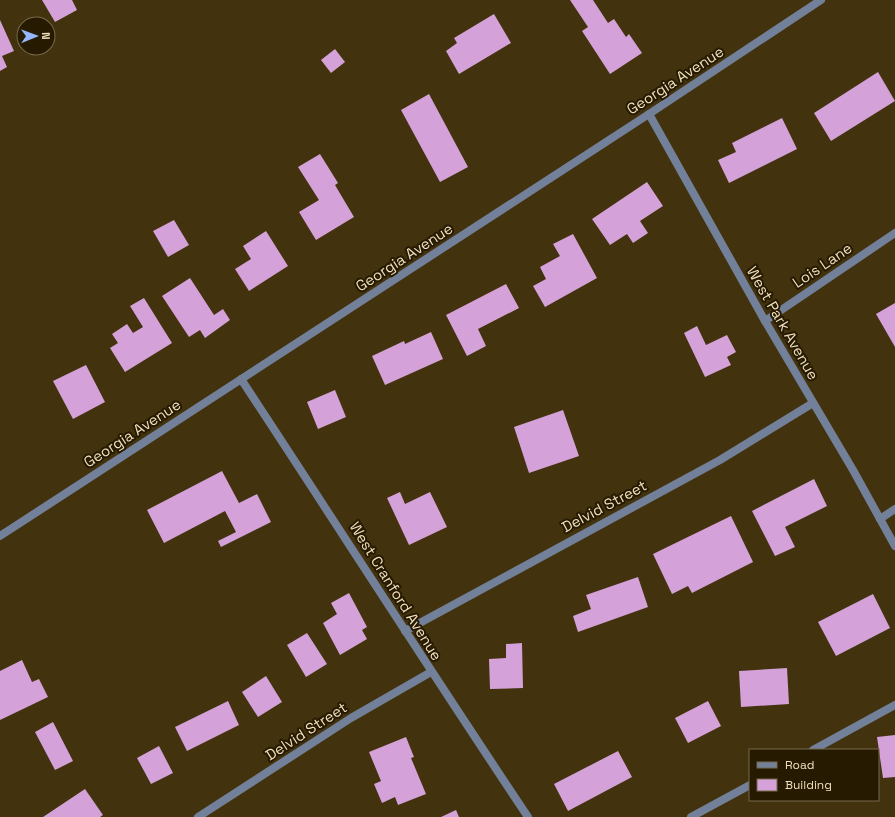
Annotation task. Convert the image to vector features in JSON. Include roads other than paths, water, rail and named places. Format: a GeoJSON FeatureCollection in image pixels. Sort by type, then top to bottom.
{"type":"FeatureCollection","features":[{"type":"Feature","properties":{"kind":"street","name":"Georgia Avenue"},"geometry":{"type":"LineString","coordinates":[[0,536],[649,114],[821,0]]}},
{"type":"Feature","properties":{"kind":"street","name":"West Park Avenue"},"geometry":{"type":"LineString","coordinates":[[649,114],[765,321],[895,546]]}},
{"type":"Feature","properties":{"kind":"street","name":"Lois Lane"},"geometry":{"type":"LineString","coordinates":[[765,321],[895,233]]}},
{"type":"Feature","properties":{"kind":"street","name":"West Cranford Avenue"},"geometry":{"type":"LineString","coordinates":[[241,379],[431,672],[528,817]]}},
{"type":"Feature","properties":{"kind":"street","name":"Delvid Street"},"geometry":{"type":"LineString","coordinates":[[405,631],[720,460],[813,403]]}},
{"type":"Feature","properties":{"kind":"street"},"geometry":{"type":"LineString","coordinates":[[880,519],[895,510]]}},
{"type":"Feature","properties":{"kind":"street","name":"Delvid Street"},"geometry":{"type":"LineString","coordinates":[[198,817],[351,718],[431,672]]}},
{"type":"Feature","properties":{"kind":"street"},"geometry":{"type":"LineString","coordinates":[[815,749],[895,705]]}},
{"type":"Feature","properties":{"kind":"street"},"geometry":{"type":"LineString","coordinates":[[691,817],[749,786]]}}]}
